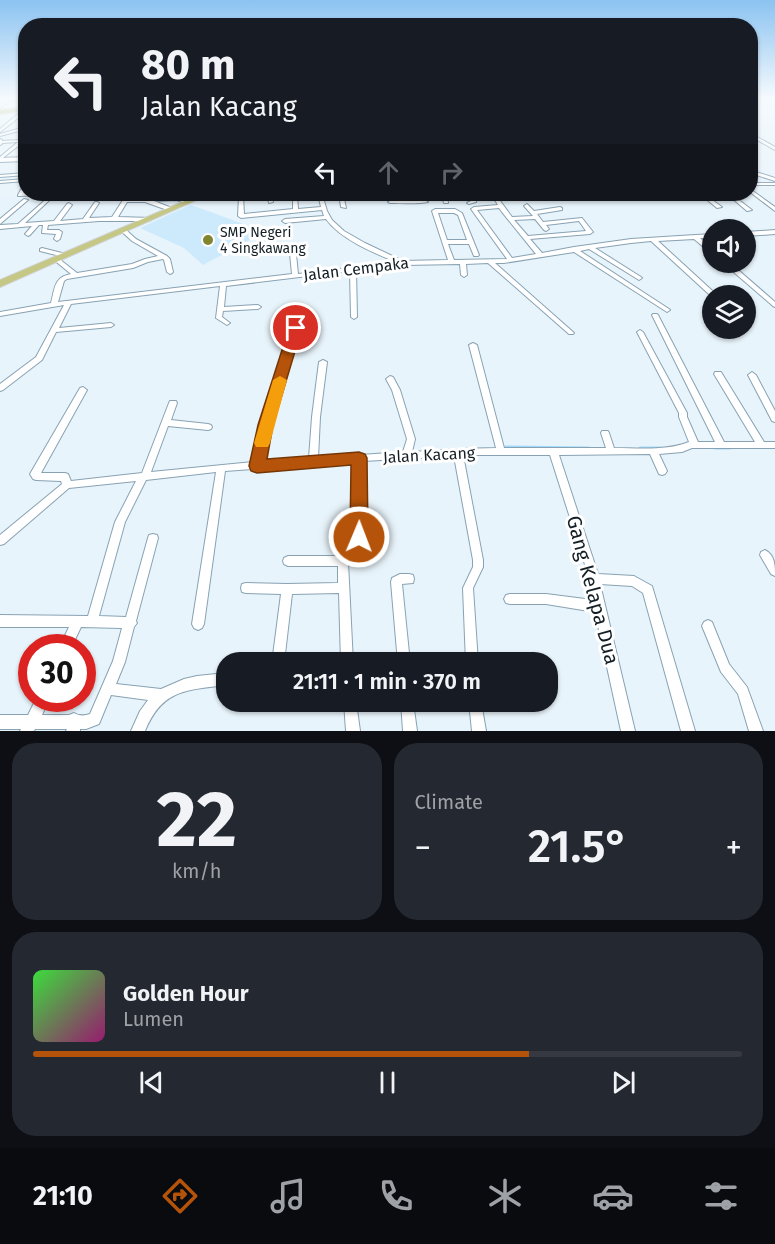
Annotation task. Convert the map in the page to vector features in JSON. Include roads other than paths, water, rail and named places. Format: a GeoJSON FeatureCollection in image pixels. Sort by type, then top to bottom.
{"type":"FeatureCollection","features":[{"type":"Feature","properties":{"kind":"main road"},"geometry":{"type":"LineString","coordinates":[[1,282],[60,260],[190,201]]}},
{"type":"Feature","properties":{"kind":"street"},"geometry":{"type":"LineString","coordinates":[[758,139],[775,149]]}},
{"type":"Feature","properties":{"kind":"street"},"geometry":{"type":"LineString","coordinates":[[1,142],[18,141]]}},
{"type":"Feature","properties":{"kind":"street"},"geometry":{"type":"LineString","coordinates":[[0,160],[18,145]]}},
{"type":"Feature","properties":{"kind":"street"},"geometry":{"type":"LineString","coordinates":[[0,160],[18,159]]}},
{"type":"Feature","properties":{"kind":"street"},"geometry":{"type":"LineString","coordinates":[[0,176],[18,175]]}},
{"type":"Feature","properties":{"kind":"street"},"geometry":{"type":"LineString","coordinates":[[758,175],[775,182]]}},
{"type":"Feature","properties":{"kind":"street"},"geometry":{"type":"LineString","coordinates":[[0,182],[18,181]]}},
{"type":"Feature","properties":{"kind":"street"},"geometry":{"type":"LineString","coordinates":[[758,184],[775,182]]}},
{"type":"Feature","properties":{"kind":"street"},"geometry":{"type":"LineString","coordinates":[[767,184],[775,189]]}},
{"type":"Feature","properties":{"kind":"street"},"geometry":{"type":"LineString","coordinates":[[758,196],[775,209]]}},
{"type":"Feature","properties":{"kind":"street"},"geometry":{"type":"LineString","coordinates":[[0,222],[25,201]]}},
{"type":"Feature","properties":{"kind":"street"},"geometry":{"type":"LineString","coordinates":[[20,225],[46,201]]}},
{"type":"Feature","properties":{"kind":"street"},"geometry":{"type":"LineString","coordinates":[[114,219],[124,201]]}},
{"type":"Feature","properties":{"kind":"street"},"geometry":{"type":"LineString","coordinates":[[149,201],[170,209]]}},
{"type":"Feature","properties":{"kind":"street"},"geometry":{"type":"LineString","coordinates":[[241,201],[241,216],[324,208]]}},
{"type":"Feature","properties":{"kind":"street"},"geometry":{"type":"LineString","coordinates":[[295,201],[296,211]]}},
{"type":"Feature","properties":{"kind":"street"},"geometry":{"type":"LineString","coordinates":[[322,201],[327,217],[333,225],[404,263]]}},
{"type":"Feature","properties":{"kind":"street"},"geometry":{"type":"LineString","coordinates":[[343,201],[344,207]]}},
{"type":"Feature","properties":{"kind":"street"},"geometry":{"type":"LineString","coordinates":[[469,203],[474,201]]}},
{"type":"Feature","properties":{"kind":"street"},"geometry":{"type":"LineString","coordinates":[[498,201],[540,255]]}},
{"type":"Feature","properties":{"kind":"street"},"geometry":{"type":"LineString","coordinates":[[711,201],[719,207]]}},
{"type":"Feature","properties":{"kind":"street"},"geometry":{"type":"LineString","coordinates":[[738,201],[749,210]]}},
{"type":"Feature","properties":{"kind":"street"},"geometry":{"type":"LineString","coordinates":[[390,202],[426,202]]}},
{"type":"Feature","properties":{"kind":"street"},"geometry":{"type":"LineString","coordinates":[[85,220],[97,203]]}},
{"type":"Feature","properties":{"kind":"street"},"geometry":{"type":"LineString","coordinates":[[56,222],[69,206]]}},
{"type":"Feature","properties":{"kind":"street"},"geometry":{"type":"LineString","coordinates":[[501,206],[474,209],[511,260]]}},
{"type":"Feature","properties":{"kind":"street"},"geometry":{"type":"LineString","coordinates":[[526,206],[544,226],[580,219],[590,232],[526,238]]}},
{"type":"Feature","properties":{"kind":"street"},"geometry":{"type":"LineString","coordinates":[[511,219],[560,209]]}},
{"type":"Feature","properties":{"kind":"street"},"geometry":{"type":"LineString","coordinates":[[451,261],[435,211],[460,214],[476,255]]}},
{"type":"Feature","properties":{"kind":"street"},"geometry":{"type":"LineString","coordinates":[[285,221],[327,217]]}},
{"type":"Feature","properties":{"kind":"street"},"geometry":{"type":"LineString","coordinates":[[0,227],[85,220],[149,219]]}},
{"type":"Feature","properties":{"kind":"street"},"geometry":{"type":"LineString","coordinates":[[46,223],[44,232],[59,231],[57,239]]}},
{"type":"Feature","properties":{"kind":"street"},"geometry":{"type":"LineString","coordinates":[[28,234],[36,224]]}},
{"type":"Feature","properties":{"kind":"street"},"geometry":{"type":"LineString","coordinates":[[125,231],[134,240],[165,257],[169,261],[170,272]]}},
{"type":"Feature","properties":{"kind":"street"},"geometry":{"type":"LineString","coordinates":[[756,234],[775,232]]}},
{"type":"Feature","properties":{"kind":"street"},"geometry":{"type":"LineString","coordinates":[[766,233],[775,240]]}},
{"type":"Feature","properties":{"kind":"street"},"geometry":{"type":"LineString","coordinates":[[695,237],[702,243]]}},
{"type":"Feature","properties":{"kind":"street","name":"Jalan Cempaka"},"geometry":{"type":"LineString","coordinates":[[0,314],[69,302],[294,275],[404,263],[490,262],[589,246],[702,237]]}},
{"type":"Feature","properties":{"kind":"street"},"geometry":{"type":"LineString","coordinates":[[652,239],[703,285]]}},
{"type":"Feature","properties":{"kind":"street"},"geometry":{"type":"LineString","coordinates":[[445,242],[471,242]]}},
{"type":"Feature","properties":{"kind":"street"},"geometry":{"type":"LineString","coordinates":[[589,246],[639,278]]}},
{"type":"Feature","properties":{"kind":"street"},"geometry":{"type":"LineString","coordinates":[[574,249],[667,310]]}},
{"type":"Feature","properties":{"kind":"street"},"geometry":{"type":"LineString","coordinates":[[42,250],[60,260],[76,275]]}},
{"type":"Feature","properties":{"kind":"street"},"geometry":{"type":"LineString","coordinates":[[294,254],[294,275]]}},
{"type":"Feature","properties":{"kind":"street"},"geometry":{"type":"LineString","coordinates":[[54,304],[62,279],[129,267],[147,260],[165,257]]}},
{"type":"Feature","properties":{"kind":"street"},"geometry":{"type":"LineString","coordinates":[[463,262],[464,275]]}},
{"type":"Feature","properties":{"kind":"street"},"geometry":{"type":"LineString","coordinates":[[490,262],[571,333]]}},
{"type":"Feature","properties":{"kind":"street"},"geometry":{"type":"LineString","coordinates":[[353,270],[354,318]]}},
{"type":"Feature","properties":{"kind":"street"},"geometry":{"type":"LineString","coordinates":[[738,273],[775,305]]}},
{"type":"Feature","properties":{"kind":"street"},"geometry":{"type":"LineString","coordinates":[[223,285],[219,318],[227,323]]}},
{"type":"Feature","properties":{"kind":"street"},"geometry":{"type":"LineString","coordinates":[[0,388],[36,362],[56,330],[69,302]]}},
{"type":"Feature","properties":{"kind":"street"},"geometry":{"type":"LineString","coordinates":[[224,309],[258,307]]}},
{"type":"Feature","properties":{"kind":"street"},"geometry":{"type":"LineString","coordinates":[[257,466],[266,425],[301,311]]}},
{"type":"Feature","properties":{"kind":"street"},"geometry":{"type":"LineString","coordinates":[[655,315],[722,445]]}},
{"type":"Feature","properties":{"kind":"street"},"geometry":{"type":"LineString","coordinates":[[56,330],[111,325]]}},
{"type":"Feature","properties":{"kind":"street"},"geometry":{"type":"LineString","coordinates":[[640,332],[683,413],[688,447]]}},
{"type":"Feature","properties":{"kind":"street"},"geometry":{"type":"LineString","coordinates":[[473,345],[501,452]]}},
{"type":"Feature","properties":{"kind":"street"},"geometry":{"type":"LineString","coordinates":[[313,463],[323,362]]}},
{"type":"Feature","properties":{"kind":"street"},"geometry":{"type":"LineString","coordinates":[[718,374],[771,448]]}},
{"type":"Feature","properties":{"kind":"street"},"geometry":{"type":"LineString","coordinates":[[752,375],[775,419]]}},
{"type":"Feature","properties":{"kind":"street"},"geometry":{"type":"LineString","coordinates":[[390,379],[396,390],[411,439],[407,456]]}},
{"type":"Feature","properties":{"kind":"street"},"geometry":{"type":"LineString","coordinates":[[1,539],[68,485],[66,479],[61,476],[36,473],[83,390]]}},
{"type":"Feature","properties":{"kind":"street"},"geometry":{"type":"LineString","coordinates":[[92,621],[119,523],[128,502],[138,492],[173,403]]}},
{"type":"Feature","properties":{"kind":"street"},"geometry":{"type":"LineString","coordinates":[[166,423],[207,426]]}},
{"type":"Feature","properties":{"kind":"street"},"geometry":{"type":"LineString","coordinates":[[605,433],[610,449]]}},
{"type":"Feature","properties":{"kind":"street","name":"Jalan Kacang"},"geometry":{"type":"LineString","coordinates":[[68,485],[221,468],[359,458],[610,449],[653,451],[722,445],[771,448]]}},
{"type":"Feature","properties":{"kind":"street","name":"Gang Kelapa Dua"},"geometry":{"type":"LineString","coordinates":[[553,451],[594,579],[628,731]]}},
{"type":"Feature","properties":{"kind":"street"},"geometry":{"type":"LineString","coordinates":[[653,451],[662,471]]}},
{"type":"Feature","properties":{"kind":"street"},"geometry":{"type":"LineString","coordinates":[[458,453],[478,560],[468,588],[471,652]]}},
{"type":"Feature","properties":{"kind":"street"},"geometry":{"type":"LineString","coordinates":[[347,652],[343,561],[359,537],[359,458]]}},
{"type":"Feature","properties":{"kind":"street"},"geometry":{"type":"LineString","coordinates":[[198,624],[221,468]]}},
{"type":"Feature","properties":{"kind":"street"},"geometry":{"type":"LineString","coordinates":[[0,722],[30,726],[73,726],[94,719],[109,688],[131,623],[153,538]]}},
{"type":"Feature","properties":{"kind":"street"},"geometry":{"type":"LineString","coordinates":[[765,555],[775,571]]}},
{"type":"Feature","properties":{"kind":"street"},"geometry":{"type":"LineString","coordinates":[[288,561],[343,561]]}},
{"type":"Feature","properties":{"kind":"street"},"geometry":{"type":"LineString","coordinates":[[403,652],[396,582],[400,579],[409,579]]}},
{"type":"Feature","properties":{"kind":"street"},"geometry":{"type":"LineString","coordinates":[[594,579],[634,581],[648,590],[688,731]]}},
{"type":"Feature","properties":{"kind":"street"},"geometry":{"type":"LineString","coordinates":[[246,588],[344,588]]}},
{"type":"Feature","properties":{"kind":"street"},"geometry":{"type":"LineString","coordinates":[[279,652],[287,589]]}},
{"type":"Feature","properties":{"kind":"street"},"geometry":{"type":"LineString","coordinates":[[510,598],[546,599],[601,607]]}},
{"type":"Feature","properties":{"kind":"street"},"geometry":{"type":"LineString","coordinates":[[0,621],[131,623]]}},
{"type":"Feature","properties":{"kind":"street"},"geometry":{"type":"LineString","coordinates":[[72,634],[78,621]]}},
{"type":"Feature","properties":{"kind":"street"},"geometry":{"type":"LineString","coordinates":[[708,626],[725,668],[743,691],[756,731]]}},
{"type":"Feature","properties":{"kind":"street"},"geometry":{"type":"LineString","coordinates":[[138,731],[147,709],[161,696],[192,682],[216,680]]}},
{"type":"Feature","properties":{"kind":"street"},"geometry":{"type":"LineString","coordinates":[[109,688],[161,696]]}},
{"type":"Feature","properties":{"kind":"street"},"geometry":{"type":"LineString","coordinates":[[30,726],[37,712]]}},
{"type":"Feature","properties":{"kind":"street"},"geometry":{"type":"LineString","coordinates":[[351,712],[353,731]]}},
{"type":"Feature","properties":{"kind":"street"},"geometry":{"type":"LineString","coordinates":[[408,712],[410,731]]}},
{"type":"Feature","properties":{"kind":"street"},"geometry":{"type":"LineString","coordinates":[[476,712],[479,731]]}},
{"type":"Feature","properties":{"kind":"waterway"},"geometry":{"type":"LineString","coordinates":[[758,183],[775,183]]}},
{"type":"Feature","properties":{"kind":"waterway"},"geometry":{"type":"LineString","coordinates":[[506,447],[589,448]]}},
{"type":"Feature","properties":{"kind":"waterway"},"geometry":{"type":"LineString","coordinates":[[640,448],[661,448]]}},
{"type":"Feature","properties":{"kind":"waterway"},"geometry":{"type":"LineString","coordinates":[[715,448],[730,448]]}},
{"type":"Feature","properties":{"kind":"place","name":"SMP Negeri 4 Singkawang"},"geometry":{"type":"Point","coordinates":[208,240]}}]}
